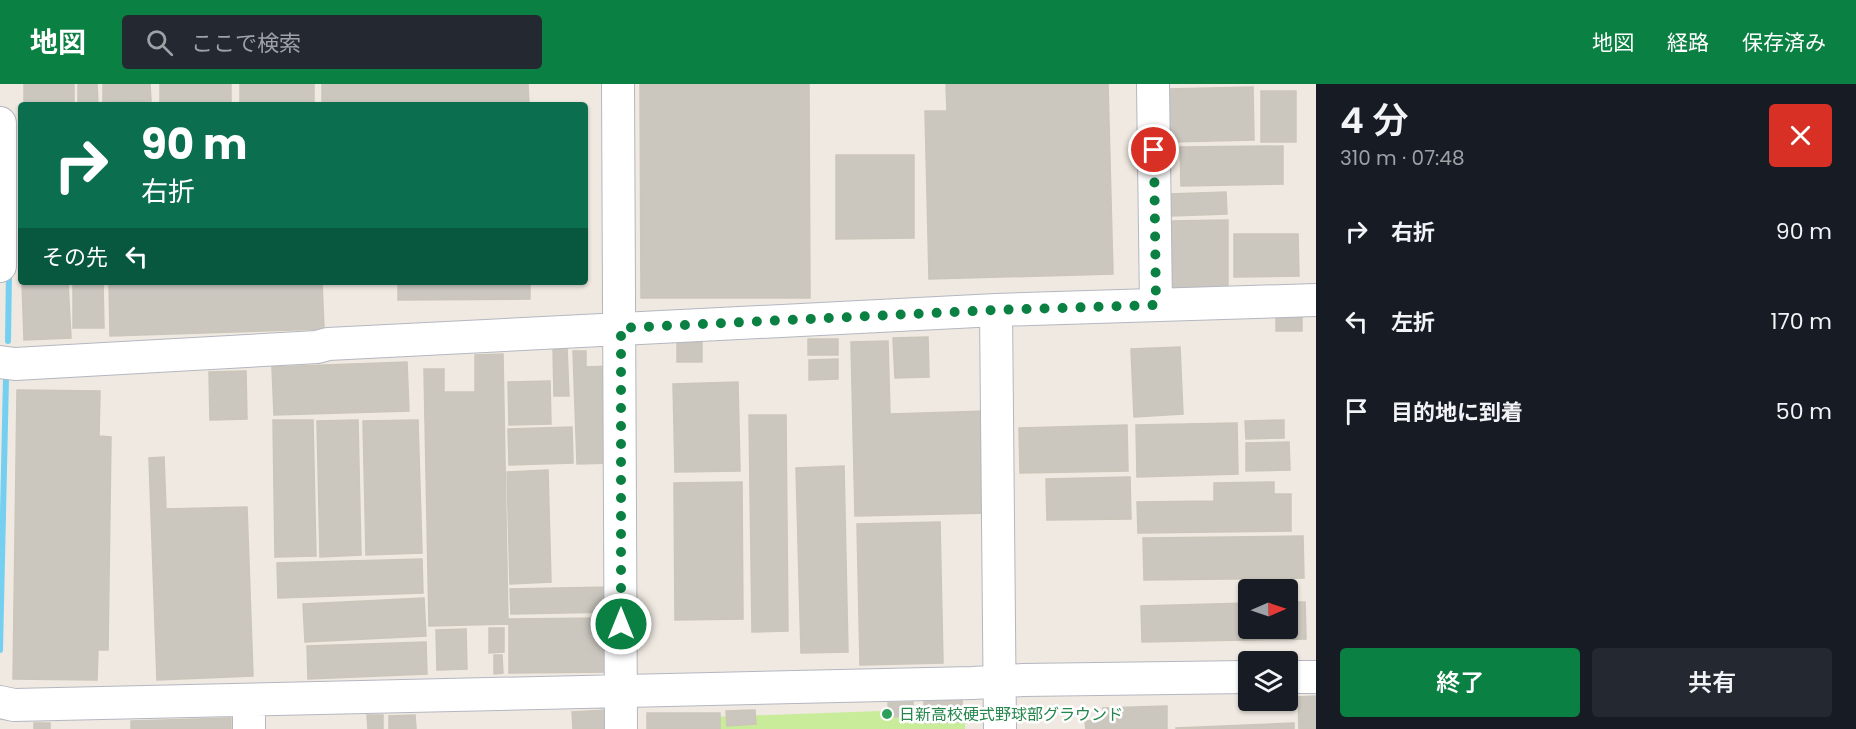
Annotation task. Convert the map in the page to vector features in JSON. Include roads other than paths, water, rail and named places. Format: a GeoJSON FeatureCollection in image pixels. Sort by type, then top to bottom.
{"type":"FeatureCollection","features":[{"type":"Feature","properties":{"kind":"street"},"geometry":{"type":"LineString","coordinates":[[618,84],[621,328],[621,729]]}},
{"type":"Feature","properties":{"kind":"street"},"geometry":{"type":"LineString","coordinates":[[1153,84],[1156,305]]}},
{"type":"Feature","properties":{"kind":"street"},"geometry":{"type":"LineString","coordinates":[[0,123],[0,267]]}},
{"type":"Feature","properties":{"kind":"street"},"geometry":{"type":"LineString","coordinates":[[0,362],[15,364],[621,328],[996,310],[1316,300]]}},
{"type":"Feature","properties":{"kind":"street"},"geometry":{"type":"LineString","coordinates":[[996,310],[1000,729]]}},
{"type":"Feature","properties":{"kind":"street"},"geometry":{"type":"LineString","coordinates":[[0,702],[14,705],[249,715],[621,692],[1238,677]]}},
{"type":"Feature","properties":{"kind":"street"},"geometry":{"type":"LineString","coordinates":[[1298,677],[1316,677]]}},
{"type":"Feature","properties":{"kind":"waterway"},"geometry":{"type":"LineString","coordinates":[[8,341],[9,272]]}},
{"type":"Feature","properties":{"kind":"waterway"},"geometry":{"type":"LineString","coordinates":[[0,650],[6,378]]}},
{"type":"Feature","properties":{"kind":"place","name":"日新高校硬式野球部グラウンド"},"geometry":{"type":"Point","coordinates":[887,714]}}]}
